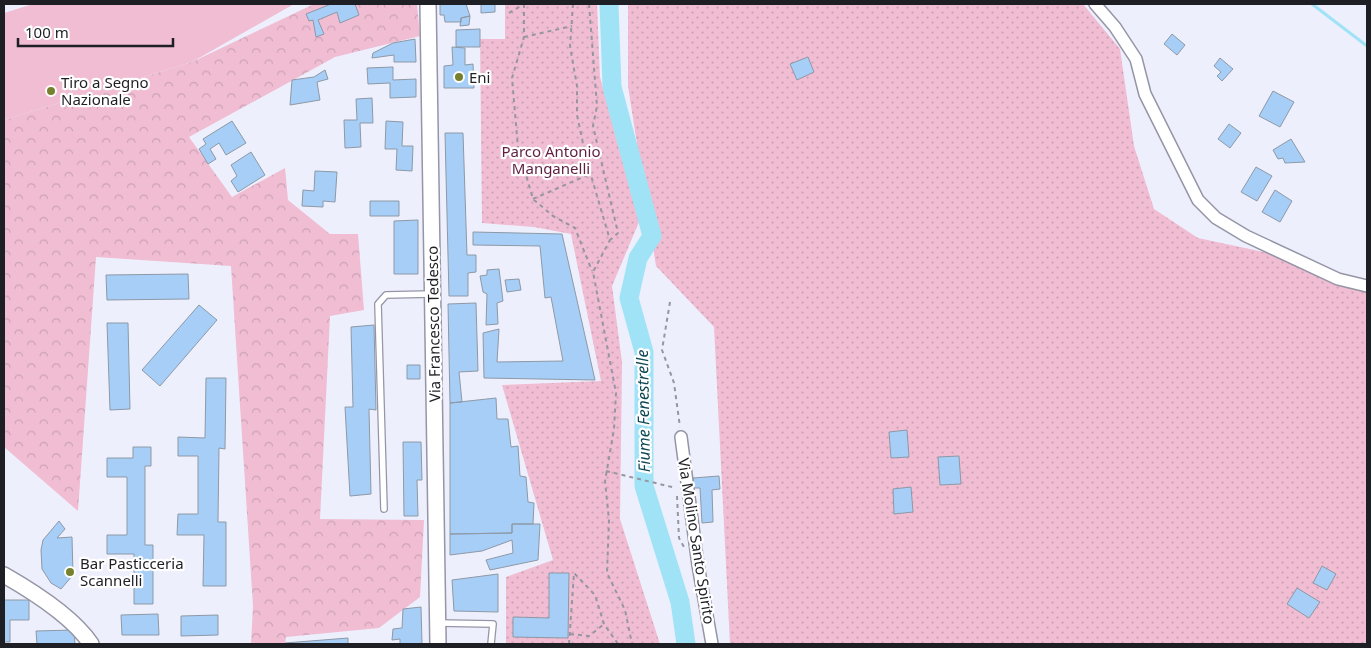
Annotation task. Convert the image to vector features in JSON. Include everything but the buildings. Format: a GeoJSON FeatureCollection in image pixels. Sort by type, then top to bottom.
{"type":"FeatureCollection","features":[{"type":"Feature","properties":{"kind":"street","name":"Via Francesco Tedesco"},"geometry":{"type":"LineString","coordinates":[[428,4],[438,644]]}},
{"type":"Feature","properties":{"kind":"street"},"geometry":{"type":"LineString","coordinates":[[1096,4],[1115,27],[1136,59],[1145,94],[1198,200],[1216,218],[1246,236],[1338,280],[1367,286]]}},
{"type":"Feature","properties":{"kind":"street","name":"Via Molino Santo Spirito"},"geometry":{"type":"LineString","coordinates":[[681,437],[698,565],[712,644]]}},
{"type":"Feature","properties":{"kind":"street"},"geometry":{"type":"LineString","coordinates":[[7,581],[81,630],[91,644]]}},
{"type":"Feature","properties":{"kind":"lane"},"geometry":{"type":"LineString","coordinates":[[384,509],[378,304],[386,295],[433,294]]}},
{"type":"Feature","properties":{"kind":"lane"},"geometry":{"type":"LineString","coordinates":[[438,623],[492,624],[491,644]]}},
{"type":"Feature","properties":{"kind":"path"},"geometry":{"type":"LineString","coordinates":[[509,13],[524,4]]}},
{"type":"Feature","properties":{"kind":"path"},"geometry":{"type":"LineString","coordinates":[[524,4],[524,37],[512,78],[518,148],[533,198],[553,216],[576,228],[593,272],[616,393],[614,429],[605,481],[609,520],[607,573],[625,610],[632,644]]}},
{"type":"Feature","properties":{"kind":"path"},"geometry":{"type":"LineString","coordinates":[[573,4],[570,46],[578,86],[577,115],[590,174],[610,240]]}},
{"type":"Feature","properties":{"kind":"path"},"geometry":{"type":"LineString","coordinates":[[589,4],[597,106],[593,126],[618,233],[610,240],[593,272]]}},
{"type":"Feature","properties":{"kind":"path"},"geometry":{"type":"LineString","coordinates":[[524,37],[572,26]]}},
{"type":"Feature","properties":{"kind":"path"},"geometry":{"type":"LineString","coordinates":[[533,198],[590,174]]}},
{"type":"Feature","properties":{"kind":"path"},"geometry":{"type":"LineString","coordinates":[[670,302],[662,350],[674,383],[681,437]]}},
{"type":"Feature","properties":{"kind":"path"},"geometry":{"type":"LineString","coordinates":[[606,471],[676,487]]}},
{"type":"Feature","properties":{"kind":"path"},"geometry":{"type":"LineString","coordinates":[[570,644],[574,573],[595,595],[604,624],[618,644]]}},
{"type":"Feature","properties":{"kind":"path"},"geometry":{"type":"LineString","coordinates":[[570,634],[589,636],[604,624]]}},
{"type":"Feature","properties":{"kind":"green space","name":"Tiro a Segno Nazionale"},"geometry":{"type":"Polygon","coordinates":[[[33,4],[294,4],[192,62],[4,120],[4,13],[33,4]]]}},
{"type":"Feature","properties":{"kind":"green space"},"geometry":{"type":"Polygon","coordinates":[[[314,4],[417,4],[420,36],[335,57],[189,137],[232,197],[285,168],[288,200],[330,234],[358,234],[364,310],[330,316],[320,519],[424,520],[420,597],[379,628],[286,637],[285,644],[251,644],[253,606],[231,266],[96,257],[78,511],[4,447],[4,120],[192,62],[314,4]]]}},
{"type":"Feature","properties":{"kind":"green space","name":"Parco Antonio Manganelli"},"geometry":{"type":"Polygon","coordinates":[[[505,4],[597,4],[600,77],[639,222],[612,286],[622,362],[620,519],[660,644],[506,644],[506,577],[553,560],[502,385],[601,381],[571,234],[534,227],[482,223],[480,39],[505,39],[505,4]]]}},
{"type":"Feature","properties":{"kind":"green space"},"geometry":{"type":"Polygon","coordinates":[[[628,4],[1083,4],[1120,49],[1134,146],[1154,209],[1198,238],[1268,253],[1347,288],[1367,287],[1367,644],[730,644],[714,327],[656,266],[628,86],[628,4]]]}},
{"type":"Feature","properties":{"kind":"waterway","name":"Fiume Fenestrelle"},"geometry":{"type":"LineString","coordinates":[[609,4],[612,87],[652,236],[638,258],[629,298],[644,352],[644,486],[680,602],[686,644]]}},
{"type":"Feature","properties":{"kind":"waterway"},"geometry":{"type":"LineString","coordinates":[[1312,4],[1367,46]]}},
{"type":"Feature","properties":{"kind":"place","name":"Eni"},"geometry":{"type":"Point","coordinates":[459,77]}},
{"type":"Feature","properties":{"kind":"place","name":"Tiro a Segno Nazionale"},"geometry":{"type":"Point","coordinates":[51,91]}},
{"type":"Feature","properties":{"kind":"place","name":"Bar Pasticceria Scannelli"},"geometry":{"type":"Point","coordinates":[70,572]}}]}
